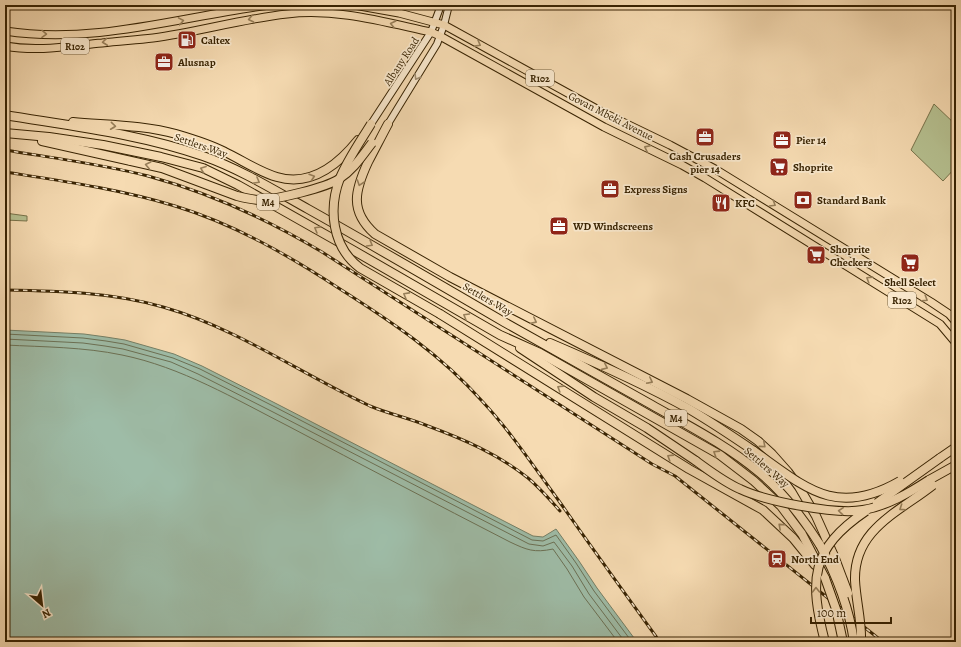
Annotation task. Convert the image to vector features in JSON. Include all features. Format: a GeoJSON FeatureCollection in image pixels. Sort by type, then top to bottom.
{"type":"FeatureCollection","features":[{"type":"Feature","properties":{"kind":"highway"},"geometry":{"type":"LineString","coordinates":[[5,115],[155,129],[205,143],[277,177],[291,180],[307,178],[322,172],[339,162],[371,124]]}},
{"type":"Feature","properties":{"kind":"highway","name":"Settlers Way"},"geometry":{"type":"LineString","coordinates":[[5,115],[112,133],[155,142],[182,149],[219,162],[246,175],[350,232],[506,323],[670,415],[738,456],[759,472],[781,492],[798,512],[820,545],[830,563],[843,594],[850,617],[854,642]]}},
{"type":"Feature","properties":{"kind":"highway"},"geometry":{"type":"LineString","coordinates":[[371,124],[340,178],[334,207],[334,222],[338,240],[350,259],[360,268],[440,314],[689,469],[763,510],[809,552],[825,578],[836,609],[843,642]]}},
{"type":"Feature","properties":{"kind":"highway"},"geometry":{"type":"LineString","coordinates":[[9,133],[162,168],[237,196],[260,200],[321,187],[337,181],[374,145],[388,124]]}},
{"type":"Feature","properties":{"kind":"highway","name":"Settlers Way"},"geometry":{"type":"LineString","coordinates":[[9,133],[103,145],[161,157],[203,168],[238,185],[500,335],[540,353],[700,444],[737,467],[781,506],[802,534],[809,552]]}},
{"type":"Feature","properties":{"kind":"highway"},"geometry":{"type":"LineString","coordinates":[[374,145],[357,191],[358,209],[363,221],[375,234],[450,277],[727,421],[758,442],[782,464],[799,487],[821,526],[850,598],[861,642]]}},
{"type":"Feature","properties":{"kind":"highway"},"geometry":{"type":"LineString","coordinates":[[506,323],[611,370],[688,409],[710,421],[810,489],[834,497],[860,498],[877,493],[940,458]]}},
{"type":"Feature","properties":{"kind":"highway"},"geometry":{"type":"LineString","coordinates":[[500,335],[594,397],[647,428],[730,484],[746,492],[787,503],[845,511],[864,510],[884,504],[931,483]]}},
{"type":"Feature","properties":{"kind":"highway"},"geometry":{"type":"LineString","coordinates":[[825,642],[818,614],[815,587],[817,571],[825,550],[837,534],[844,528],[956,447]]}},
{"type":"Feature","properties":{"kind":"highway"},"geometry":{"type":"LineString","coordinates":[[861,642],[855,579],[860,551],[867,538],[880,524],[931,483],[956,466]]}},
{"type":"Feature","properties":{"kind":"main road","name":"R102"},"geometry":{"type":"LineString","coordinates":[[5,32],[42,34],[102,32],[152,26],[270,5]]}},
{"type":"Feature","properties":{"kind":"main road","name":"Govan Mbeki Avenue"},"geometry":{"type":"LineString","coordinates":[[354,5],[444,25],[604,113],[710,166],[814,229],[954,318]]}},
{"type":"Feature","properties":{"kind":"main road","name":"Albany Road"},"geometry":{"type":"LineString","coordinates":[[371,124],[431,32],[441,5]]}},
{"type":"Feature","properties":{"kind":"main road","name":"Albany Road"},"geometry":{"type":"LineString","coordinates":[[388,124],[437,44],[449,5]]}},
{"type":"Feature","properties":{"kind":"main road","name":"Govan Mbeki Avenue"},"geometry":{"type":"LineString","coordinates":[[5,46],[41,49],[144,39],[253,19],[289,14],[319,13],[352,16],[431,32],[604,127],[673,160],[701,176],[812,243],[940,324],[956,343]]}},
{"type":"Feature","properties":{"kind":"shaded area"},"geometry":{"type":"Polygon","coordinates":[[[934,104],[956,125],[956,167],[943,181],[911,150],[934,104]]]}},
{"type":"Feature","properties":{"kind":"shaded area"},"geometry":{"type":"Polygon","coordinates":[[[5,213],[27,216],[27,221],[5,220],[5,213]]]}},
{"type":"Feature","properties":{"kind":"water"},"geometry":{"type":"Polygon","coordinates":[[[5,330],[84,334],[106,337],[125,340],[174,354],[202,366],[277,404],[533,536],[543,537],[556,529],[637,642],[5,642],[5,330]]]}},
{"type":"Feature","properties":{"kind":"railway"},"geometry":{"type":"LineString","coordinates":[[5,150],[113,168],[148,176],[194,190],[238,208],[301,240],[652,464],[675,476],[883,642]]}},
{"type":"Feature","properties":{"kind":"railway"},"geometry":{"type":"LineString","coordinates":[[5,172],[90,186],[133,195],[197,213],[239,231],[301,264],[397,327],[449,368],[466,384],[503,425],[660,642]]}},
{"type":"Feature","properties":{"kind":"railway"},"geometry":{"type":"LineString","coordinates":[[5,290],[104,295],[143,302],[190,316],[243,339],[370,406],[441,431],[492,454],[517,469],[528,478],[560,511]]}},
{"type":"Feature","properties":{"kind":"place","name":"Caltex"},"geometry":{"type":"Point","coordinates":[187,40]}},
{"type":"Feature","properties":{"kind":"place","name":"Alusnap"},"geometry":{"type":"Point","coordinates":[164,62]}},
{"type":"Feature","properties":{"kind":"place","name":"Cash Crusaders pier 14"},"geometry":{"type":"Point","coordinates":[705,137]}},
{"type":"Feature","properties":{"kind":"place","name":"Pier 14"},"geometry":{"type":"Point","coordinates":[782,140]}},
{"type":"Feature","properties":{"kind":"place","name":"Shoprite"},"geometry":{"type":"Point","coordinates":[779,167]}},
{"type":"Feature","properties":{"kind":"place","name":"Express Signs"},"geometry":{"type":"Point","coordinates":[610,189]}},
{"type":"Feature","properties":{"kind":"place","name":"Standard Bank"},"geometry":{"type":"Point","coordinates":[803,200]}},
{"type":"Feature","properties":{"kind":"place","name":"KFC"},"geometry":{"type":"Point","coordinates":[721,203]}},
{"type":"Feature","properties":{"kind":"place","name":"WD Windscreens"},"geometry":{"type":"Point","coordinates":[559,226]}},
{"type":"Feature","properties":{"kind":"place","name":"Shoprite Checkers"},"geometry":{"type":"Point","coordinates":[816,255]}},
{"type":"Feature","properties":{"kind":"place","name":"Shell Select"},"geometry":{"type":"Point","coordinates":[910,263]}},
{"type":"Feature","properties":{"kind":"place","name":"North End"},"geometry":{"type":"Point","coordinates":[777,559]}}]}
